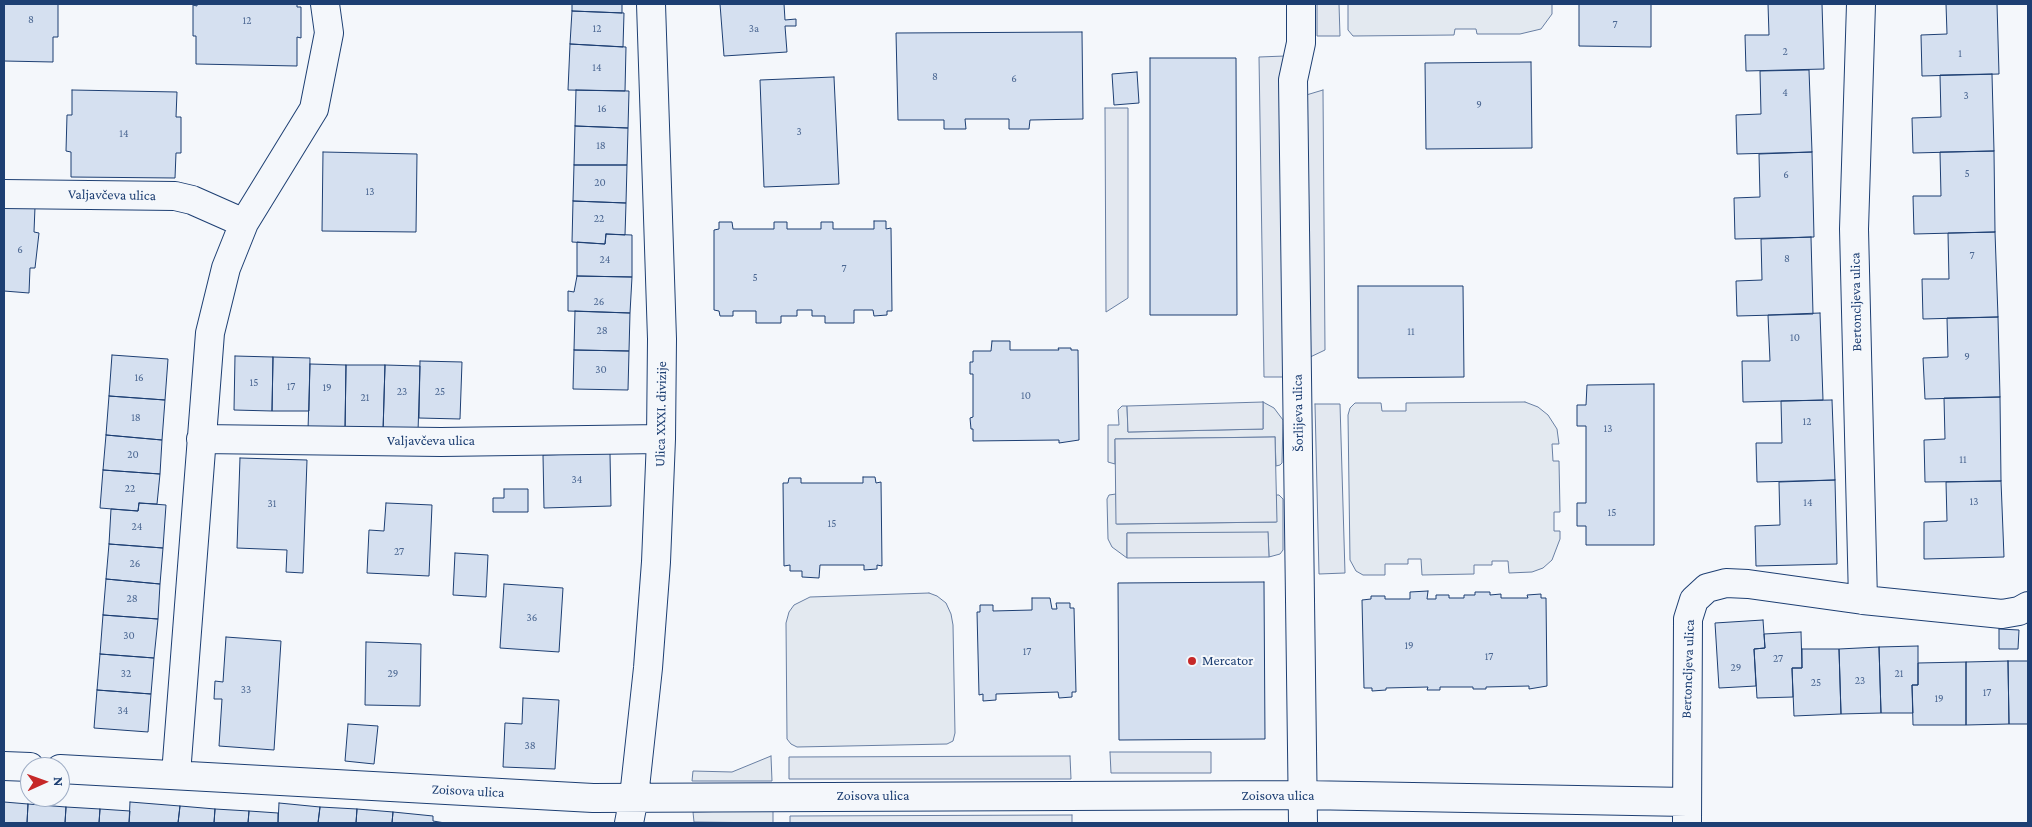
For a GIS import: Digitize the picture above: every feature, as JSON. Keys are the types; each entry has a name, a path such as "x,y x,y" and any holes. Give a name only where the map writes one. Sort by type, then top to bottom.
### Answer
{"street":[{"path":"176,774 210,333 226,268 244,223 314,109 329,33 325,4"},
{"name":"Ulica XXXI. divizije","path":"632,810 656,562 661,439 662,339 651,4"},
{"name":"Šorlijeva ulica","path":"1302,4 1301,44 1293,80 1303,823"},
{"name":"Bertoncljeva ulica","path":"1861,4 1854,229 1863,600"},
{"name":"Valjavčeva ulica","path":"4,194 175,196 192,200 244,223"},
{"name":"Valjavčeva ulica","path":"201,439 441,442 661,439"},
{"name":"Bertoncljeva ulica","path":"1687,813 1688,619 1694,600 1707,588 1726,583 1748,584 1863,600 2002,614 2019,611 2028,606"},
{"path":"4,766 20,767"},
{"name":"Zoisova ulica","path":"70,769 594,798 632,810 1303,795 1687,813"}],"shaded area":[{"path":"1317,4 1339,4 1340,36 1317,36"},
{"path":"1348,4 1552,4 1552,14 1541,29 1520,34 1477,34 1476,29 1455,29 1454,35 1353,36 1348,30"},
{"path":"1285,56 1289,377 1264,377 1259,57"},
{"path":"1323,90 1325,350 1306,359 1303,96"},
{"path":"1105,108 1128,108 1128,298 1106,312"},
{"path":"1263,402 1274,408 1283,420 1282,463 1280,465 1276,466 1275,437 1115,439 1115,464 1108,462 1108,425 1119,425 1118,410 1122,406 1127,406 1128,432 1263,429"},
{"path":"1263,402 1263,429 1128,432 1127,406"},
{"path":"1525,402 1538,407 1548,415 1557,429 1559,444 1552,444 1553,461 1559,461 1560,512 1554,512 1554,531 1560,531 1560,539 1552,560 1543,568 1532,572 1509,573 1508,561 1492,561 1492,565 1474,565 1474,574 1422,575 1421,559 1408,559 1408,564 1385,564 1385,575 1363,575 1356,571 1350,560 1348,415 1350,408 1355,403 1381,403 1382,411 1406,411 1406,403"},
{"path":"1315,404 1340,404 1345,573 1319,574"},
{"path":"1275,437 1277,522 1116,524 1115,439"},
{"path":"1116,494 1117,524 1276,522 1276,495 1279,495 1283,499 1283,550 1280,554 1269,557 1268,533 1127,533 1127,558 1112,547 1108,539 1107,499 1109,495"},
{"path":"1268,532 1269,557 1127,558 1127,533"},
{"path":"929,593 946,603 953,625 955,733 953,741 947,744 797,747 791,744 787,739 786,623 789,612 794,605 810,597"},
{"path":"1110,752 1211,752 1211,773 1111,773"},
{"path":"771,756 772,781 692,781 693,771 732,772"},
{"path":"1070,756 1071,779 789,779 789,757"},
{"path":"773,810 773,823 694,822 693,812"},
{"path":"1072,815 1072,823 790,823 790,816"}],"building":[{"path":"4,4 58,4 58,37 53,37 53,62 4,61"},
{"path":"197,4 297,4 297,7 301,7 301,38 297,37 297,66 196,64 196,36 193,36 193,5 197,6"},
{"path":"572,4 622,4 622,13 572,11"},
{"path":"720,4 784,4 785,20 796,19 796,26 785,26 787,52 724,56"},
{"path":"1579,4 1651,4 1651,47 1579,46"},
{"path":"1768,4 1822,4 1824,69 1746,71 1745,35 1769,35"},
{"path":"1946,4 1997,4 1999,74 1922,76 1921,35 1947,34"},
{"path":"572,11 624,13 623,47 570,44"},
{"path":"1082,32 1083,119 1030,120 1029,129 1009,129 1009,119 965,119 966,129 944,129 944,120 898,120 896,33"},
{"path":"570,44 626,47 625,91 568,90"},
{"path":"1150,58 1236,58 1237,315 1150,315"},
{"path":"1531,62 1532,148 1426,149 1425,63"},
{"path":"1809,70 1812,152 1737,154 1736,115 1761,114 1760,71"},
{"path":"1137,72 1139,103 1114,105 1112,74"},
{"path":"1992,74 1994,151 1913,153 1912,118 1941,117 1940,75"},
{"path":"834,77 839,184 764,187 760,80"},
{"path":"72,90 177,92 176,117 181,117 181,153 176,153 175,178 71,177 71,152 66,151 67,115 72,115"},
{"path":"576,90 629,91 628,128 575,126"},
{"path":"575,126 628,128 627,165 574,165"},
{"path":"1994,151 1995,232 1914,234 1913,196 1941,196 1940,152"},
{"path":"323,152 417,154 416,232 322,231"},
{"path":"1812,152 1814,237 1735,239 1734,198 1760,197 1759,154"},
{"path":"574,165 627,165 626,203 573,201"},
{"path":"573,201 626,203 625,235 606,234 605,244 572,242"},
{"path":"4,204 35,207 34,232 39,233 35,268 30,268 29,293 4,291"},
{"path":"874,221 886,221 886,229 891,228 892,311 887,311 887,315 874,316 873,310 854,310 854,323 825,323 825,316 812,316 812,310 797,310 797,316 781,316 781,323 756,323 756,311 733,311 733,316 720,316 719,311 714,310 714,230 719,229 719,222 732,222 733,229 774,229 774,222 787,222 787,229 821,229 821,222 833,222 833,229 874,229"},
{"path":"1995,232 1998,317 1923,319 1922,279 1949,279 1948,233"},
{"path":"606,234 632,235 632,277 577,276 577,242 605,244"},
{"path":"1811,237 1813,314 1737,316 1736,281 1762,280 1761,239"},
{"path":"577,276 632,277 630,313 568,311 568,291 574,292"},
{"path":"1358,286 1463,286 1464,377 1358,378"},
{"path":"575,311 630,313 629,351 574,350"},
{"path":"1820,313 1823,400 1743,402 1742,361 1770,361 1768,315"},
{"path":"1998,317 2000,397 1925,399 1923,358 1948,357 1947,318"},
{"path":"992,341 1010,341 1010,350 1059,350 1058,348 1071,348 1071,350 1078,350 1079,440 1059,443 1059,440 973,441 973,429 971,429 970,418 973,417 973,374 970,374 970,362 973,362 973,351 991,351"},
{"path":"574,350 629,351 628,390 573,389"},
{"path":"112,355 168,359 165,400 109,396"},
{"path":"235,356 273,357 272,411 234,410"},
{"path":"273,357 310,358 309,411 272,411"},
{"path":"420,361 462,362 460,419 419,418"},
{"path":"310,364 346,365 345,431 308,430"},
{"path":"346,365 385,365 383,432 345,431"},
{"path":"385,365 420,366 418,432 383,432"},
{"path":"1654,384 1654,545 1586,545 1586,526 1577,526 1577,503 1586,503 1586,426 1577,426 1577,405 1586,405 1587,385"},
{"path":"109,396 165,400 162,440 106,435"},
{"path":"2000,397 2001,481 1925,482 1924,440 1945,439 1944,398"},
{"path":"1832,400 1835,480 1757,482 1756,443 1782,443 1781,401"},
{"path":"106,435 162,440 160,474 103,470"},
{"path":"610,453 611,506 544,508 543,455"},
{"path":"240,458 307,460 303,573 286,572 287,550 237,548"},
{"path":"103,470 160,474 157,504 139,503 138,511 100,508"},
{"path":"863,477 875,477 876,483 881,482 882,566 877,565 877,569 864,570 864,565 820,565 819,578 802,577 802,571 790,571 790,565 784,566 783,483 788,483 789,478 801,478 801,483 863,483"},
{"path":"1835,480 1837,564 1756,566 1755,526 1780,525 1779,482"},
{"path":"2001,481 2004,557 1924,559 1924,522 1947,521 1946,482"},
{"path":"504,489 528,489 528,512 493,512 493,498 504,498"},
{"path":"139,503 166,505 163,548 109,544 111,509 138,511"},
{"path":"386,503 432,505 429,576 367,573 369,530 384,531"},
{"path":"109,544 163,548 160,584 106,579"},
{"path":"455,553 488,555 486,597 453,595"},
{"path":"106,579 160,584 158,619 103,615"},
{"name":"Mercator","path":"1264,582 1265,739 1119,740 1118,583"},
{"path":"504,584 563,588 559,652 500,648"},
{"path":"1428,591 1427,599 1436,599 1436,595 1449,595 1449,598 1464,598 1464,595 1475,595 1475,592 1490,592 1490,595 1501,594 1501,598 1528,598 1527,595 1541,594 1541,598 1546,598 1547,686 1529,689 1529,686 1486,687 1486,689 1440,687 1440,690 1427,690 1428,687 1386,688 1386,690 1372,691 1372,688 1364,688 1362,600 1371,599 1371,596 1385,596 1385,599 1410,599 1410,592"},
{"path":"1032,598 1050,598 1052,609 1057,609 1056,603 1070,603 1070,608 1074,608 1076,692 1072,692 1072,697 1059,698 1058,692 996,694 996,700 983,701 983,694 979,695 977,612 980,612 980,605 993,605 993,611 1032,610"},
{"path":"103,615 158,619 154,658 100,654"},
{"path":"1763,620 1765,648 1754,649 1756,686 1719,688 1715,623"},
{"path":"1999,629 2019,630 2018,649 1999,649"},
{"path":"1801,632 1802,668 1792,668 1793,697 1757,698 1754,649 1765,648 1764,634"},
{"path":"226,637 281,641 274,750 219,746 222,699 214,699 215,681 223,682"},
{"path":"366,642 421,644 420,706 365,705"},
{"path":"1918,646 1918,685 1912,685 1913,713 1881,713 1879,647"},
{"path":"1879,647 1881,713 1841,714 1839,649"},
{"path":"1802,649 1839,649 1841,714 1794,716 1792,668 1802,668"},
{"path":"100,654 154,658 151,694 97,690"},
{"path":"2008,661 2028,661 2028,724 2009,724"},
{"path":"2008,661 2009,724 1966,725 1966,662"},
{"path":"1966,662 1966,725 1913,725 1912,685 1918,685 1918,663"},
{"path":"97,690 151,694 148,732 94,728"},
{"path":"523,698 559,700 555,769 503,767 505,723 522,724"},
{"path":"348,724 378,726 374,764 345,761"},
{"path":"4,802 20,803 20,807 28,807 27,823 4,823"},
{"path":"130,802 180,806 178,823 129,823"},
{"path":"279,803 320,807 318,823 278,823"},
{"path":"180,806 215,809 214,823 178,823"},
{"path":"28,807 66,807 65,823 27,823"},
{"path":"66,807 100,809 99,823 65,823"},
{"path":"320,807 357,809 356,823 318,823"},
{"path":"100,809 130,811 129,823 99,823"},
{"path":"215,809 249,811 248,823 214,823"},
{"path":"357,809 393,812 392,823 356,823"},
{"path":"249,811 278,813 278,823 248,823"},
{"path":"393,812 433,816 433,821 445,823 392,823"}],"place":[{"name":"Mercator","path":"1192,661"}]}
